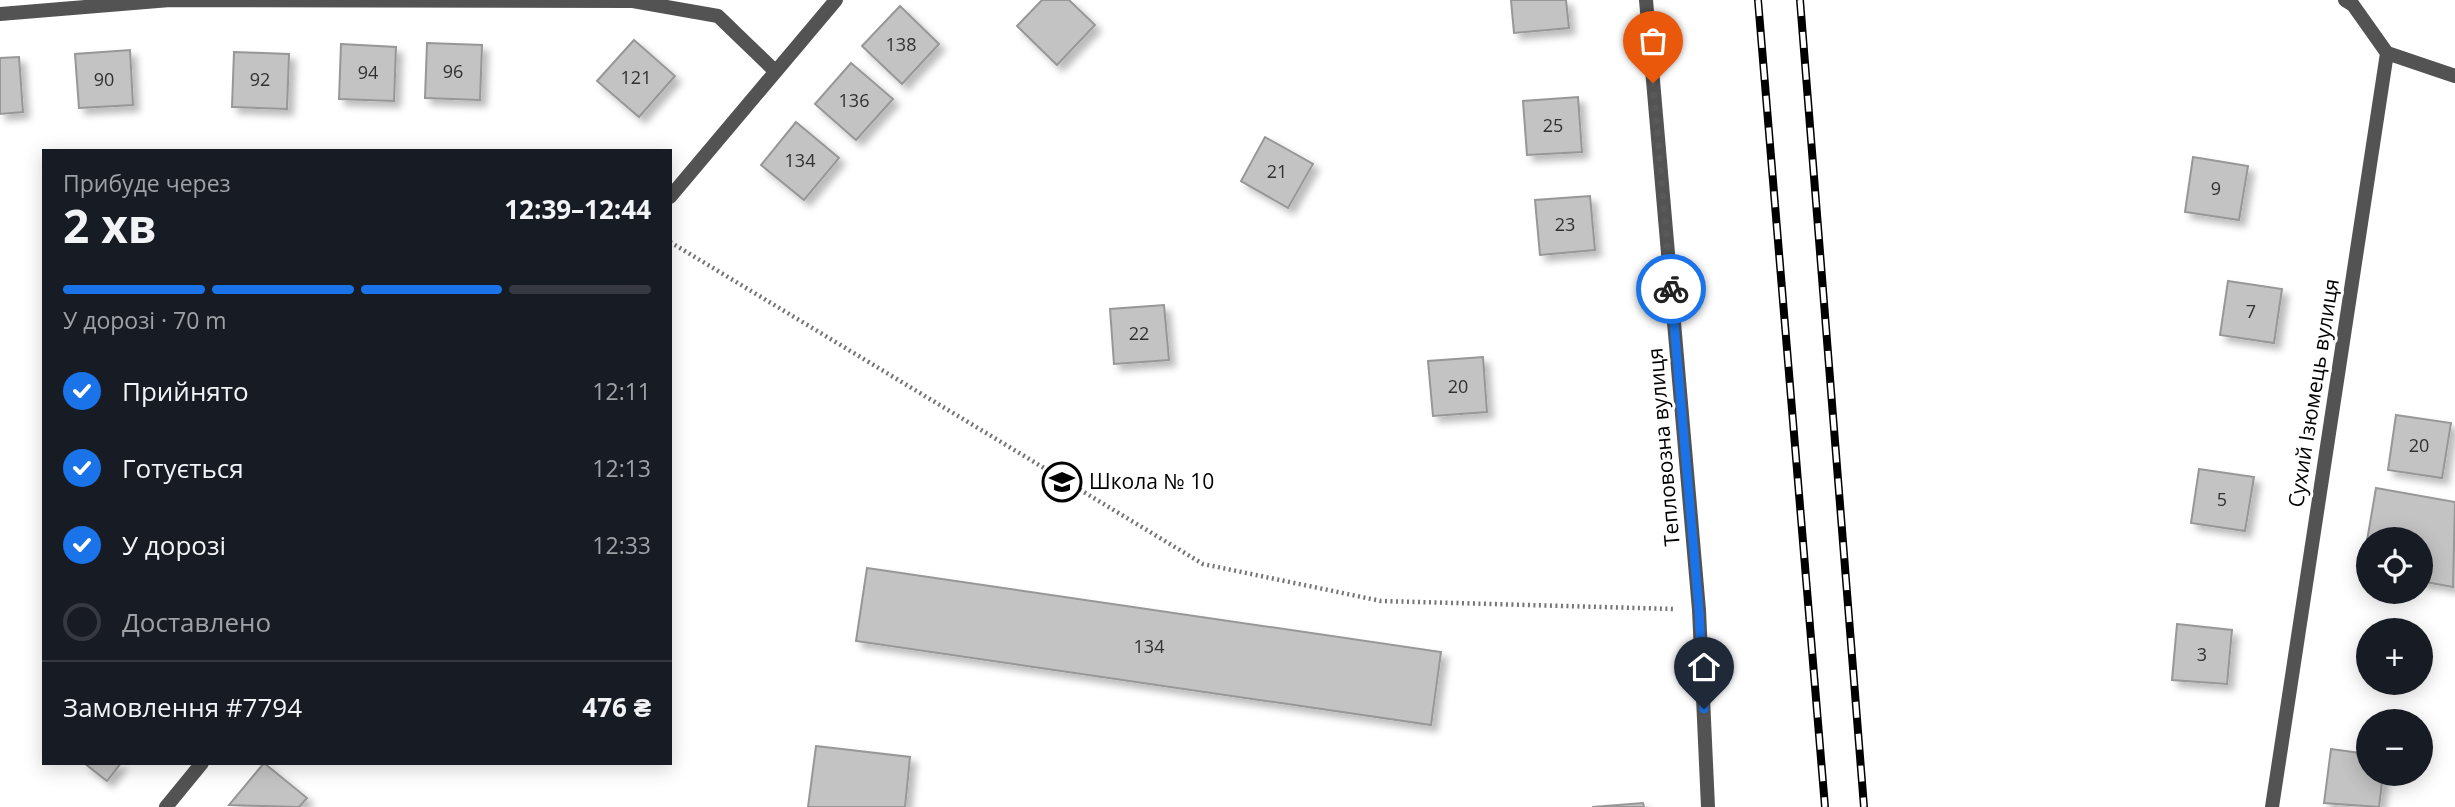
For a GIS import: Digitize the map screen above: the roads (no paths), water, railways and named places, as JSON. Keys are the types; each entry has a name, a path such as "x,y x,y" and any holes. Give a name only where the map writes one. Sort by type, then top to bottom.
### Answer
{"street":[{"path":"0,14 170,0 633,1 718,16 775,71"},
{"path":"672,195 836,0"},
{"name":"Тепловозна вулиця","path":"1646,0 1699,610 1709,807"},
{"path":"2351,2 2387,53 2455,76"},
{"name":"Сухий Ізюмець вулиця","path":"2272,807 2387,53"},
{"path":"166,807 200,765"}],"railway":[{"path":"1758,0 1825,807"},
{"path":"1800,0 1864,807"}],"place":[{"name":"Школа № 10","path":"1062,482"}]}
